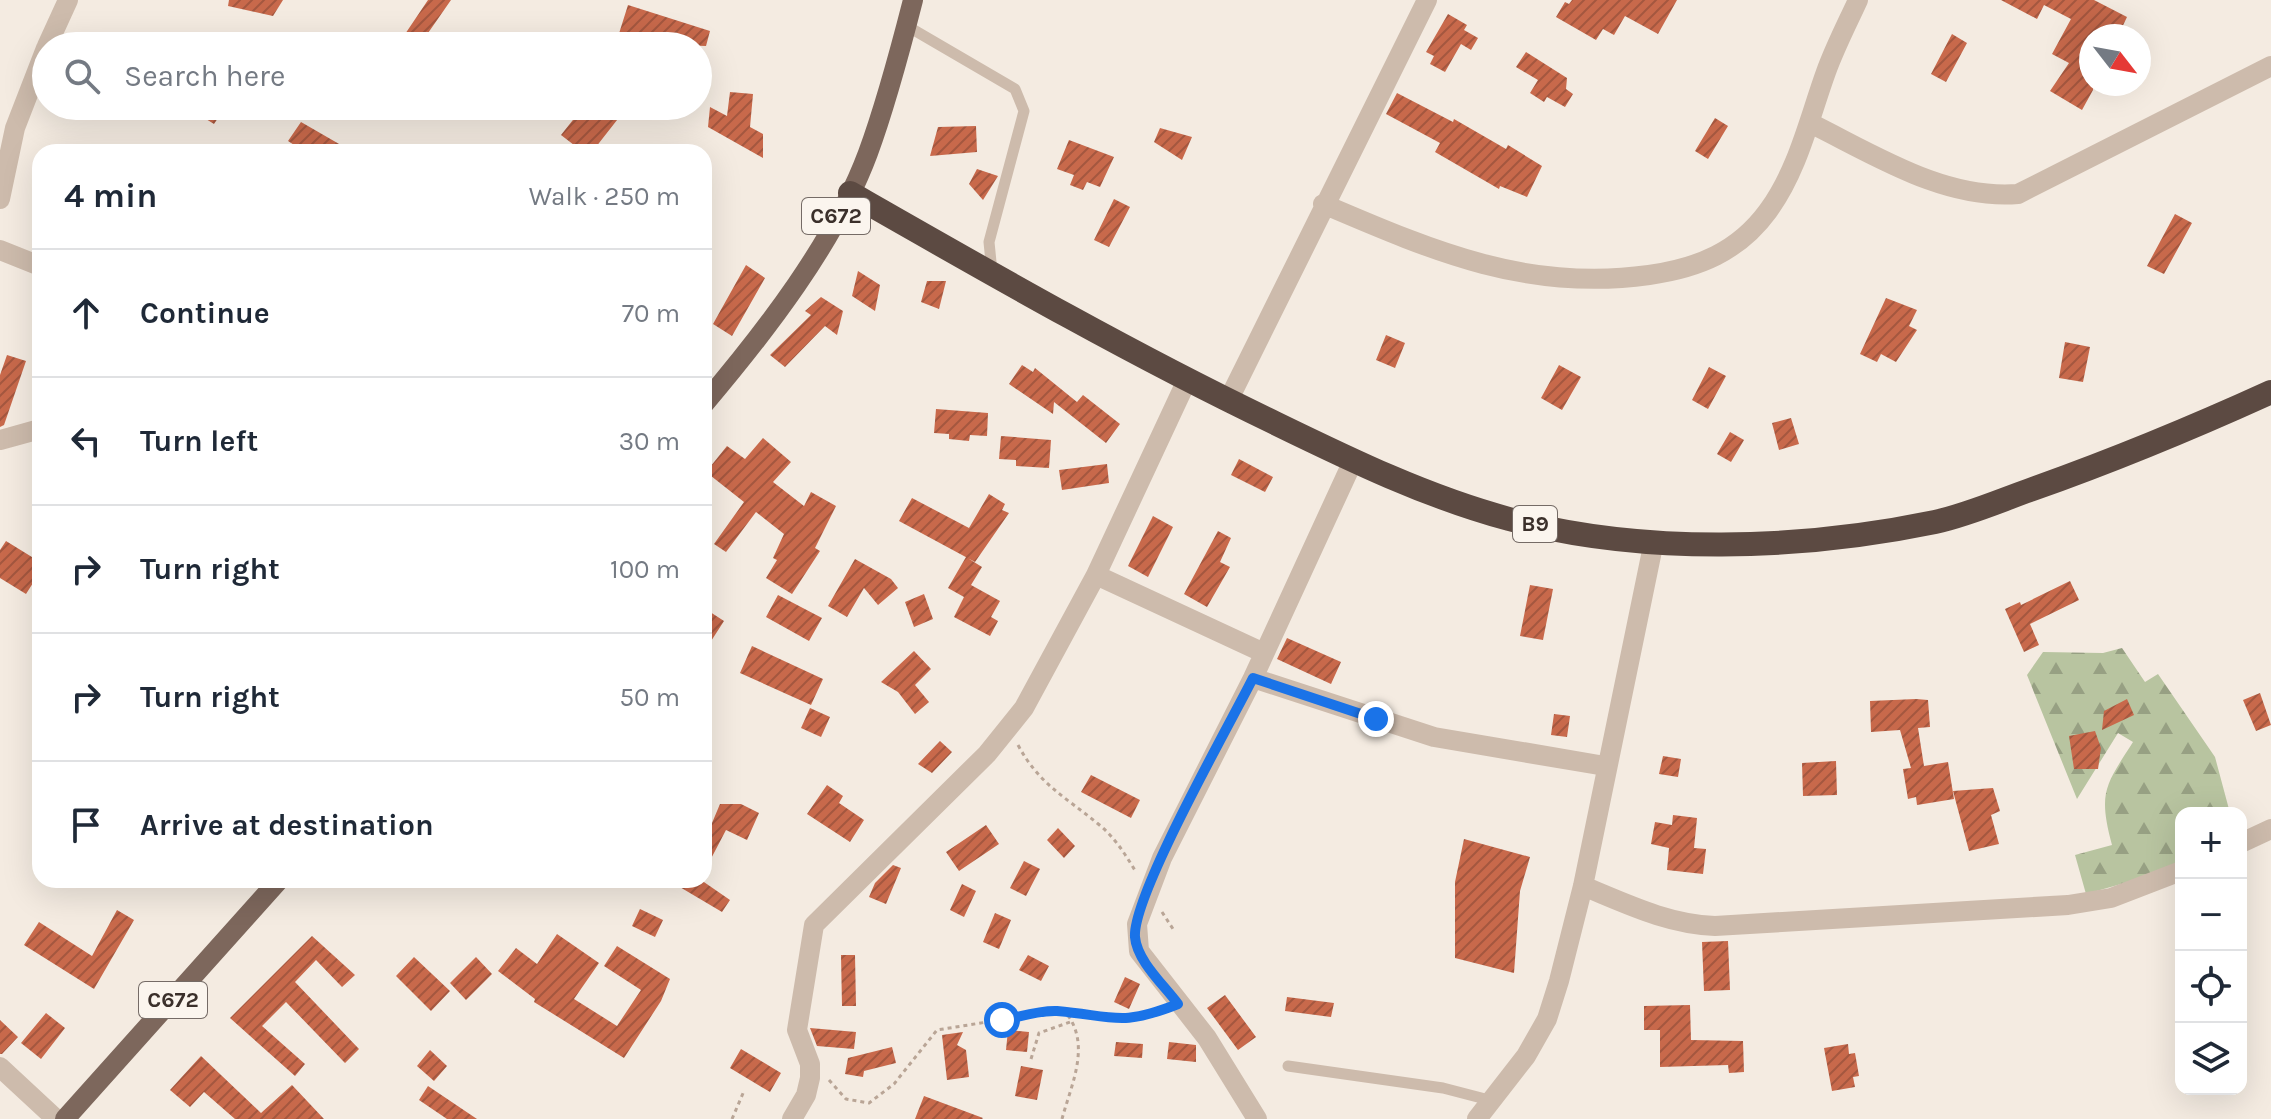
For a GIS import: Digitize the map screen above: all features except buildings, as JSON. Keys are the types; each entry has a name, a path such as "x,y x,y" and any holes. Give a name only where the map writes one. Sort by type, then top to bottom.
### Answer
{"highway":[{"name":"B9","path":"850,193 992,275 1187,380 1353,461 1467,507 1512,520 1654,541 1786,544 1940,521 2107,463 2271,392"}],"main road":[{"name":"C672","path":"712,394 800,278 850,193 868,155 913,0"},
{"name":"C672","path":"65,1119 272,888"}],"street":[{"path":"53,32 68,0"},
{"path":"1228,401 1323,204 1427,0"},
{"path":"1323,204 1446,254 1530,277 1620,279 1666,273 1724,253 1746,236 1769,210 1810,123 1826,71 1858,0"},
{"path":"1810,123 1945,186 1974,194 2018,194 2268,65"},
{"path":"0,199 15,128 32,84"},
{"path":"0,250 32,263"},
{"path":"792,1119 806,1095 810,1078 797,1030 809,945 818,918 987,754 1036,689 1096,575 1187,380"},
{"path":"0,440 32,431"},
{"path":"1257,1119 1207,1038 1139,951 1137,924 1148,891 1253,678 1353,461"},
{"path":"1477,1119 1493,1101 1547,1019 1583,886 1605,766 1654,541"},
{"path":"1096,575 1264,653"},
{"path":"1253,678 1434,737 1605,766"},
{"path":"2247,840 2271,829"},
{"path":"1583,886 1660,918 1684,925 1715,926 2068,905 2111,898 2175,873"},
{"path":"0,1067 56,1119"}],"lane":[{"path":"907,26 1015,89 1024,111 989,242 992,275"},
{"path":"1288,1066 1443,1088 1493,1101"}],"path":[{"path":"1009,727 1039,779 1116,841 1148,891"},
{"path":"804,1053 846,1099 869,1103 894,1084 937,1030 1056,1011 1120,1021 1147,1016 1178,1004"},
{"path":"1062,1119 1078,1070 1077,1026 1067,1014"},
{"path":"1031,1059 1039,1033 1073,1021"},
{"path":"732,1119 744,1091"}],"green space":[{"path":"2122,648 2145,682 2158,674 2215,757 2228,807 2175,807 2175,869 2086,894 2075,855 2112,845 2105,813 2107,790 2133,742 2118,733 2077,799 2027,675 2043,652 2103,653"}],"route":[{"path":"1002,1020 1056,1011 1120,1021 1147,1016 1178,1004 1139,951 1135,936 1137,924 1162,858 1253,678 1335,708 1376,719"}]}
